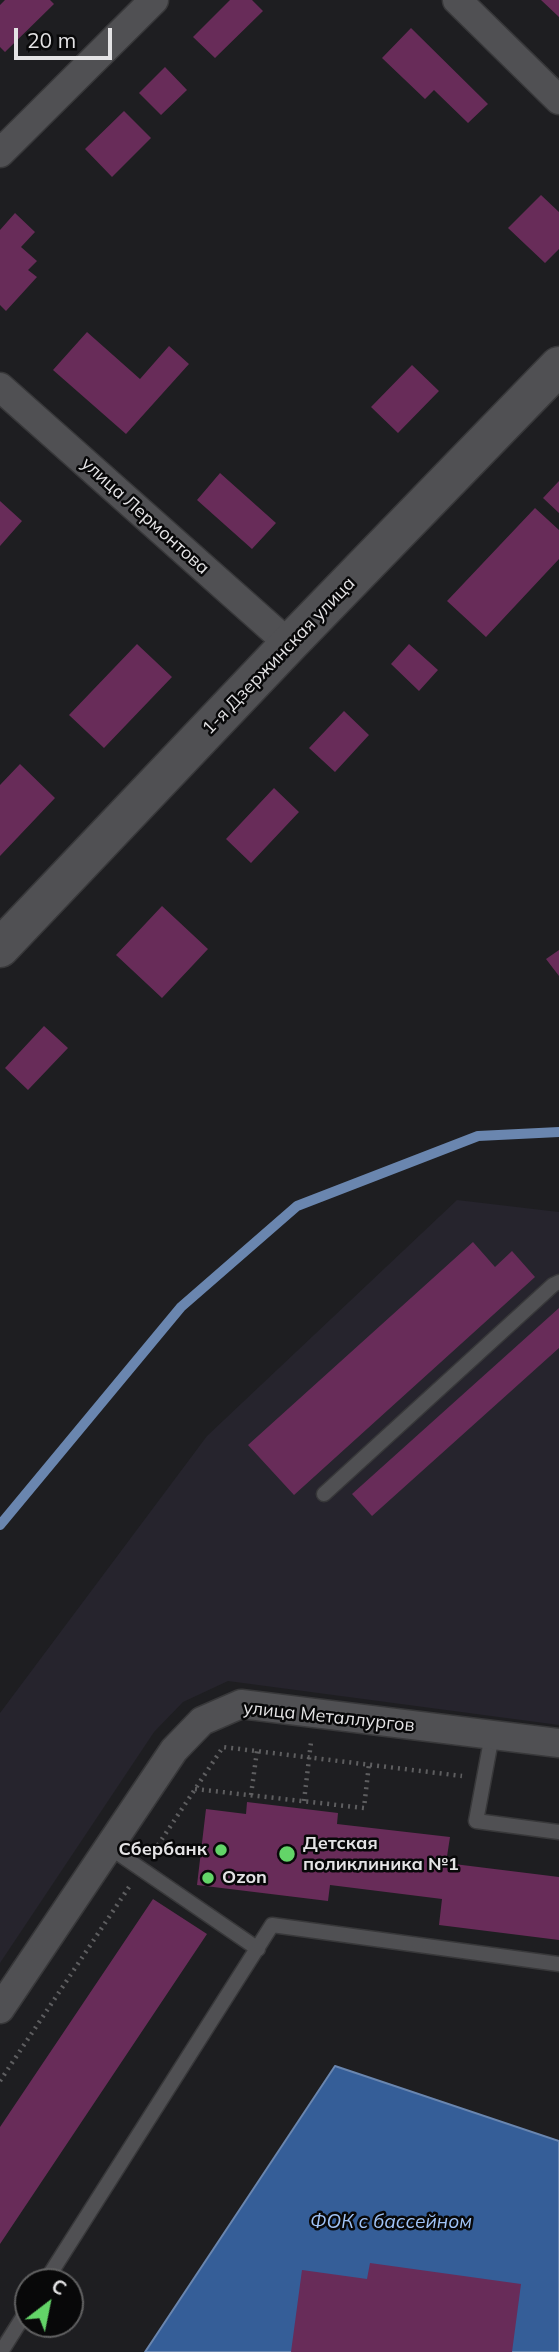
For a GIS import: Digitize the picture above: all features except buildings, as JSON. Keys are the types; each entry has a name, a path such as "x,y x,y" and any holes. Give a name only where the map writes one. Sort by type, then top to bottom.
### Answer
{"street":[{"path":"0,153 154,0"},
{"path":"457,0 559,100"},
{"name":"1-я Дзержинская улица","path":"0,948 559,366"},
{"name":"улица Лермонтова","path":"0,387 289,645"},
{"name":"улица Металлургов","path":"0,2010 174,1750 202,1721 241,1704 559,1743"}],"lane":[{"path":"324,1494 559,1282"},
{"path":"492,1735 476,1821 559,1832"},
{"path":"109,1847 258,1949"},
{"path":"54,2268 272,1926 559,1964"},
{"path":"1,2352 14,2331"}],"path":[{"path":"304,1801 314,1713"},
{"path":"0,2081 223,1747 484,1778"},
{"path":"251,1795 257,1751"},
{"path":"195,1789 364,1808 369,1764"}],"shaded area":[{"path":"457,1200 559,1212 559,1725 228,1681 183,1702 154,1732 0,1963 0,1713 207,1436"}],"water":[{"name":"ФОК с бассейном","path":"335,2066 559,2141 559,2352 145,2352"}],"waterway":[{"path":"0,1525 181,1307 297,1206 478,1136 559,1132"}],"place":[{"name":"Сбербанк","path":"221,1850"},
{"name":"Детская поликлиника №1","path":"287,1854"},
{"name":"Ozon","path":"208,1878"}]}
